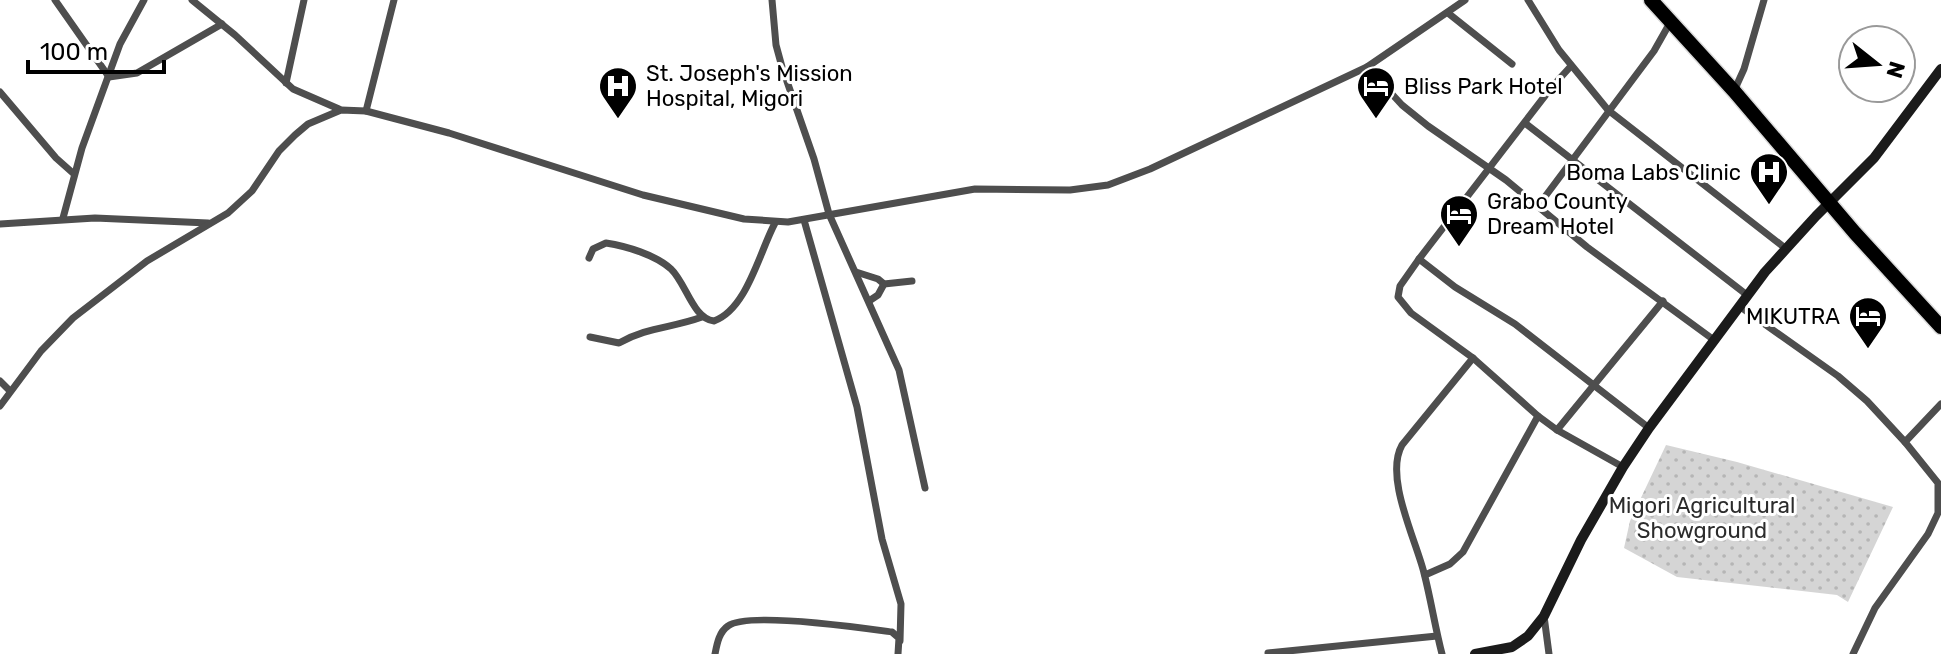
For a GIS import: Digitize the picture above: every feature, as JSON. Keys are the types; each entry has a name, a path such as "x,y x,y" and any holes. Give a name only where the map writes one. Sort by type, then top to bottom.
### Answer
{"highway":[{"path":"1651,0 1941,327"}],"street":[{"path":"55,0 109,77"},
{"path":"63,218 74,174 120,44 144,0"},
{"path":"192,0 286,83 301,94 341,110 366,111 449,133 643,195 744,219 775,223 975,189 1070,190 1108,185 1150,169 1367,67 1465,0"},
{"path":"286,83 304,0"},
{"path":"366,111 394,0"},
{"path":"772,0 776,45 782,67 814,159 829,214 899,370 925,488"},
{"path":"1528,0 1571,66 1608,110 1785,248"},
{"path":"1734,91 1744,69 1764,0"},
{"path":"1448,13 1512,64"},
{"path":"1538,206 1654,51 1671,21"},
{"path":"109,77 137,73 222,24"},
{"path":"1571,66 1419,259 1400,286 1400,301 1473,358 1538,416 1623,467"},
{"path":"1367,67 1402,105 1714,340"},
{"path":"1475,654 1512,647 1528,636 1544,616 1581,540 1649,428 1785,248 1874,158 1941,69"},
{"path":"0,92 56,158 74,174"},
{"path":"0,406 41,351 73,318 147,261 241,202 295,135 308,124 341,110"},
{"path":"1525,123 1747,295"},
{"path":"0,224 63,218 210,223"},
{"path":"804,220 857,407 882,539 901,604 898,654"},
{"path":"589,258 593,249 606,243 659,261 676,274 702,317 710,321 722,318 740,301 775,223"},
{"path":"1419,259 1455,287 1515,324 1649,428"},
{"path":"856,272 884,284 912,281"},
{"path":"869,301 878,295 884,284"},
{"path":"1557,430 1663,301"},
{"path":"1739,306 1838,376 1867,401 1938,483 1938,513 1928,534 1875,608 1853,654"},
{"path":"590,337 619,343 636,333 671,327 702,317"},
{"path":"1442,654 1425,575 1397,478 1398,452 1473,358"},
{"path":"0,381 10,391"},
{"path":"1905,442 1941,404"},
{"path":"1425,575 1450,564 1463,552 1538,416"},
{"path":"1544,616 1549,654"},
{"path":"715,654 724,630 742,620 800,620 892,632 900,641"},
{"path":"1268,653 1437,636"}],"green space":[{"name":"Migori Agricultural Showground","path":"1666,445 1893,507 1848,602 1837,595 1677,577 1624,548 1630,521"}],"place":[{"name":"St. Joseph's Mission Hospital, Migori","path":"618,120"},
{"name":"Bliss Park Hotel","path":"1376,120"},
{"name":"Boma Labs Clinic","path":"1769,206"},
{"name":"Grabo County Dream Hotel","path":"1459,248"},
{"name":"MIKUTRA","path":"1868,350"}]}
